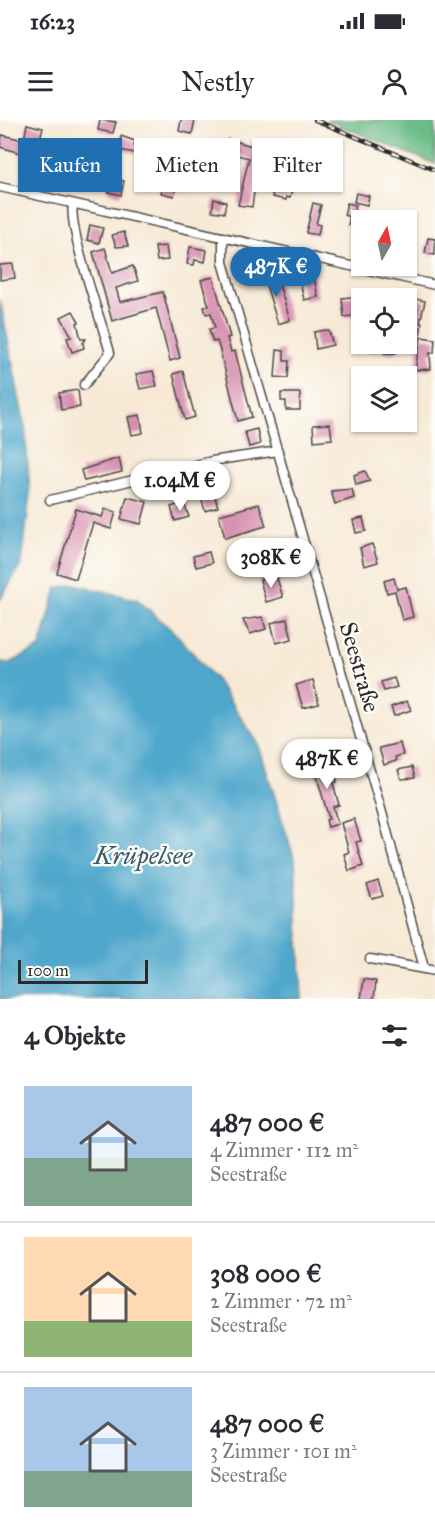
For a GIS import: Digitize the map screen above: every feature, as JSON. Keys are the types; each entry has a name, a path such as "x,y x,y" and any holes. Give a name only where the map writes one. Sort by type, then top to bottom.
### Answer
{"street":[{"path":"0,188 435,285"},
{"path":"73,204 72,212 81,251 110,353 84,385"},
{"name":"Seestraße","path":"223,237 223,262 381,809 424,968"},
{"path":"50,500 212,460 278,451"},
{"path":"370,959 435,971"}],"green space":[{"path":"326,120 435,120 435,164"}],"water":[{"path":"0,300 25,427 30,493 22,563 0,600"},
{"name":"Krüpelsee","path":"75,584 138,600 178,636 216,680 258,743 295,861 302,999 0,999 0,662 10,663 40,648 57,588"}],"building":[{"path":"100,120 116,122 113,133 98,130"},
{"path":"181,120 195,120 192,134 179,131"},
{"path":"27,124 43,128 40,138 24,138"},
{"path":"2,135 18,139 18,152 0,147"},
{"path":"121,136 134,141 134,153 122,151"},
{"path":"240,143 252,146 252,192 254,192 252,207 238,205 249,158 240,156"},
{"path":"161,192 175,192 174,196"},
{"path":"273,192 292,192 290,198 286,197 286,200 272,197"},
{"path":"356,193 369,196 367,205 354,202"},
{"path":"214,199 226,202 224,213 212,211"},
{"path":"313,203 321,205 316,224 320,225 318,235 306,233"},
{"path":"347,203 356,205 354,210 351,210 351,226 348,225 350,217 344,215"},
{"path":"90,225 103,228 99,243 87,240"},
{"path":"124,232 128,246 116,247 112,235"},
{"path":"428,238 435,239 435,255 425,253"},
{"path":"166,246 168,260 157,261 155,247"},
{"path":"190,247 207,250 205,262 195,260 194,265 187,264"},
{"path":"105,248 112,273 133,266 138,281 116,288 120,302 163,292 180,358 170,361 156,308 112,321 93,252"},
{"path":"13,264 15,278 0,280 0,265"},
{"path":"275,271 290,320 278,324 263,275"},
{"path":"313,272 318,297 304,300 299,275"},
{"path":"213,277 230,337 227,338 231,352 235,351 252,417 238,421 219,347 217,341 213,342 209,329 215,328 211,313 206,314 204,307 209,306 201,280"},
{"path":"351,297 351,316 344,317 342,298"},
{"path":"417,299 425,301 420,334 417,333"},
{"path":"73,311 79,322 77,323 81,339 86,339 83,343 84,348 72,352 67,338 72,337 61,317"},
{"path":"329,331 333,345 316,349 314,332"},
{"path":"421,337 435,339 434,353 430,353 431,369 417,370"},
{"path":"277,350 284,351 284,361 289,361 288,378 275,377"},
{"path":"153,371 157,386 140,389 136,374"},
{"path":"183,371 195,417 185,420 173,374"},
{"path":"78,390 80,407 61,410 59,393"},
{"path":"281,393 300,393 300,410 286,410 286,401 281,401"},
{"path":"140,415 143,433 132,435 128,417"},
{"path":"330,424 332,439 314,441 313,425"},
{"path":"257,429 260,444 249,447 245,432"},
{"path":"119,458 122,472 84,481 81,470"},
{"path":"365,471 370,481 356,485 354,475"},
{"path":"210,480 218,507 205,511 197,484"},
{"path":"352,489 354,498 335,504 331,491"},
{"path":"127,497 147,502 141,524 121,519"},
{"path":"184,503 189,517 175,521 171,507"},
{"path":"259,504 266,526 225,538 219,515"},
{"path":"76,509 102,517 105,509 116,512 111,529 93,523 76,579 57,573"},
{"path":"363,518 366,531 356,533 353,520"},
{"path":"289,543 294,560 270,567 265,549"},
{"path":"372,544 378,562 364,566 360,548"},
{"path":"209,552 212,563 196,567 193,556"},
{"path":"276,575 283,597 266,602 260,580"},
{"path":"394,578 397,589 406,587 413,617 402,620 395,591 387,593 384,581"},
{"path":"262,617 266,629 250,634 243,620"},
{"path":"287,619 292,639 276,643 271,623"},
{"path":"394,678 397,687 384,691 381,682"},
{"path":"313,680 319,704 303,708 296,685"},
{"path":"407,701 411,710 394,716 391,707"},
{"path":"400,743 403,755 395,757 396,761 384,765 379,748"},
{"path":"326,759 331,776 336,775 337,782 333,783 339,805 333,807 338,824 328,827 326,820 329,819 313,763"},
{"path":"412,767 415,778 401,779 398,770"},
{"path":"354,819 361,841 356,842 363,866 349,871 344,854 349,852 341,823"},
{"path":"378,881 383,896 372,899 367,885"},
{"path":"364,979 376,981 374,999 361,999"}],"railway":[{"path":"315,120 435,170"}]}
